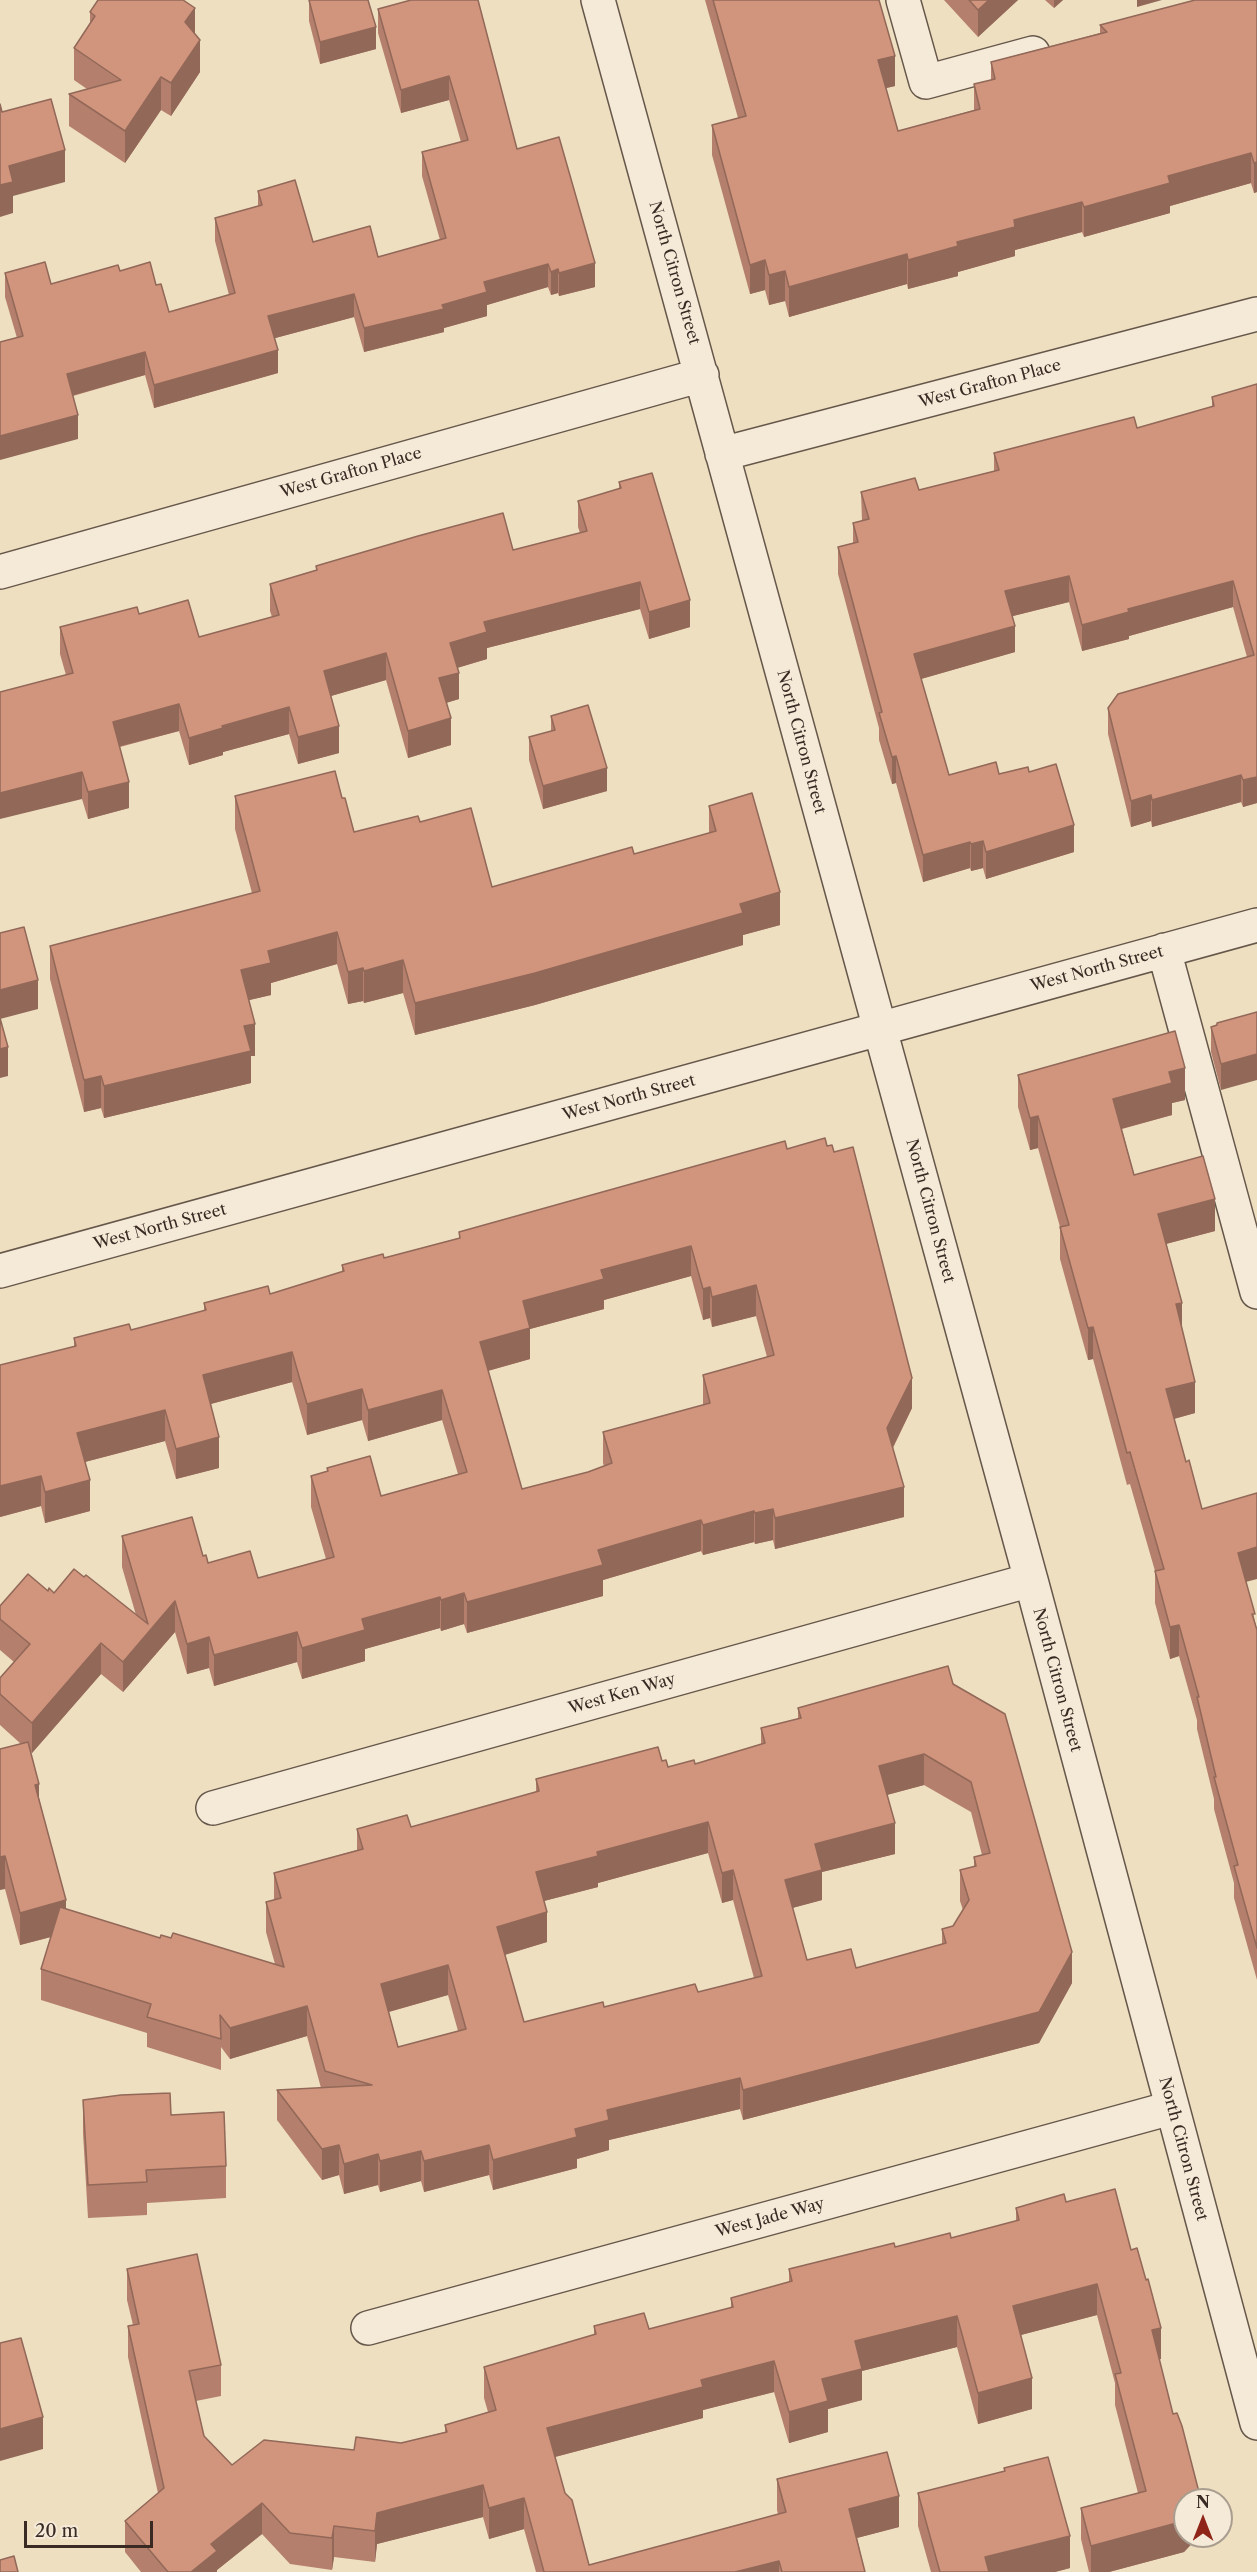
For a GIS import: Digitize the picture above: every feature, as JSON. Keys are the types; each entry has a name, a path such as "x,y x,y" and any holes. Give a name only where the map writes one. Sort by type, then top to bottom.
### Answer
{"street":[{"name":"North Citron Street","path":"598,0 1031,1580 1257,2423"},
{"path":"903,0 926,82 1063,45"},
{"name":"West Grafton Place","path":"722,454 1257,314"},
{"name":"West Grafton Place","path":"0,572 702,375"},
{"name":"West North Street","path":"0,1271 1257,924"},
{"path":"1164,950 1257,1293"},
{"name":"West Ken Way","path":"213,1808 1031,1580"},
{"name":"West Jade Way","path":"368,2328 1172,2108"}],"building":[{"path":"98,0 183,0 195,8 185,22 200,40 171,83 161,77 125,131 69,94 121,80 74,48 95,16 90,12"},
{"path":"309,0 368,0 376,27 320,42"},
{"path":"411,0 478,0 517,149 559,137 595,263 559,273 558,269 551,272 548,264 484,282 487,292 442,305 444,309 364,328 354,294 268,316 278,350 154,385 145,352 67,374 78,415 0,436 0,342 23,336 5,273 45,262 51,284 118,265 120,271 150,262 156,285 161,284 169,312 235,293 215,218 262,205 258,191 295,180 313,242 370,226 378,257 446,238 422,152 468,140 449,76 401,90 378,9"},
{"path":"713,0 879,0 895,56 878,60 898,131 980,109 974,84 995,79 991,62 1107,32 1100,25 1195,0 1257,0 1257,162 1254,163 1251,153 1168,176 1170,183 1084,207 1082,202 1014,220 1015,227 957,242 958,246 908,260 907,254 789,287 785,271 769,275 765,260 750,265 712,125 746,116"},
{"path":"969,0 989,0 978,10"},
{"path":"51,99 65,150 9,166 13,182 0,185 0,104 2,112"},
{"path":"1257,384 1257,777 1243,780 1241,775 1152,800 1151,795 1131,801 1108,708 1118,694 1254,655 1233,581 1128,609 1129,612 1082,625 1069,576 1005,591 1015,626 914,654 949,775 996,762 999,774 1028,767 1029,772 1056,764 1074,825 986,852 983,841 971,844 970,842 923,855 896,756 892,757 879,713 882,712 838,547 858,542 853,523 869,519 861,492 915,478 919,490 999,470 994,453 1134,417 1137,428 1214,406 1212,397"},
{"path":"652,473 690,600 649,612 640,582 484,622 487,632 450,643 459,673 439,678 451,718 408,731 386,653 324,671 339,726 298,737 289,707 189,738 179,704 113,722 129,782 88,792 82,772 0,793 0,692 73,673 60,627 137,607 139,614 188,600 199,637 279,615 270,584 317,570 316,566 418,536 503,513 513,550 587,531 578,501 621,488 619,482"},
{"path":"588,705 607,768 543,786 529,737 555,730 551,716"},
{"path":"335,771 354,832 418,816 420,822 471,808 492,887 632,847 634,854 716,831 709,806 752,793 780,892 740,904 743,913 535,973 415,1003 403,960 364,971 363,968 348,972 337,932 268,951 271,963 241,970 255,1024 244,1026 251,1051 104,1086 101,1076 84,1080 50,946 260,891 235,796"},
{"path":"24,927 38,980 0,990 0,933"},
{"path":"1257,1012 1257,1054 1221,1064 1211,1027 1217,1023"},
{"path":"0,1018 8,1047 0,1049"},
{"path":"1175,1031 1185,1068 1169,1072 1172,1083 1113,1099 1134,1175 1203,1156 1215,1199 1158,1214 1182,1303 1176,1304 1195,1382 1166,1389 1186,1462 1189,1460 1202,1509 1257,1493 1257,1547 1238,1553 1255,1614 1252,1614 1257,1630 1257,1948 1234,1866 1238,1865 1214,1777 1216,1777 1197,1697 1199,1697 1179,1625 1170,1627 1155,1571 1164,1569 1130,1452 1127,1453 1093,1327 1088,1328 1060,1227 1069,1225 1038,1116 1030,1118 1018,1075"},
{"path":"825,1138 827,1146 832,1145 834,1152 853,1147 912,1378 887,1428 904,1487 775,1518 773,1509 755,1513 754,1511 703,1525 701,1520 598,1550 603,1565 467,1602 464,1593 441,1600 440,1597 362,1619 365,1630 302,1648 297,1632 214,1655 209,1637 187,1644 175,1601 123,1662 101,1643 32,1723 0,1694 0,1678 30,1644 0,1619 0,1606 28,1574 48,1591 49,1588 54,1593 74,1569 84,1577 86,1575 148,1624 122,1536 192,1517 203,1556 206,1555 208,1563 250,1551 258,1578 334,1557 311,1476 328,1471 327,1468 370,1456 381,1496 467,1472 442,1390 368,1410 362,1389 307,1404 292,1352 203,1375 219,1437 176,1449 165,1410 77,1433 90,1480 45,1492 41,1476 0,1486 0,1365 76,1346 74,1338 129,1324 131,1330 206,1310 204,1303 268,1286 270,1294 344,1271 342,1265 383,1254 384,1258 460,1238 459,1232 785,1141 787,1149","holes":["691,1246 703,1289 710,1287 712,1297 756,1285 774,1355 703,1375 710,1403 603,1432 612,1463 588,1472 522,1489 480,1342 530,1328 523,1301 604,1279 601,1270"]},
{"path":"948,1666 953,1684 1005,1714 1072,1952 1039,2012 743,2090 740,2078 607,2110 609,2120 575,2129 577,2137 493,2160 489,2145 424,2161 421,2151 380,2161 378,2154 344,2164 339,2145 322,2149 277,2090 372,2085 325,2071 307,2006 230,2028 220,2015 221,2039 147,2017 151,2004 41,1969 60,1907 160,1938 161,1935 171,1938 173,1933 284,1967 266,1902 281,1898 274,1873 363,1849 357,1829 407,1815 411,1827 539,1791 536,1779 658,1747 662,1761 666,1760 668,1767 694,1760 695,1764 765,1743 761,1728 801,1718 798,1708","holes":["924,1754 971,1782 990,1853 974,1857 976,1866 960,1870 969,1900 953,1926 942,1929 946,1943 856,1968 851,1949 807,1960 785,1880 822,1870 815,1844 895,1823 879,1766","708,1822 722,1873 733,1870 762,1976 698,1992 695,1984 604,2007 603,2002 524,2022 497,1927 547,1912 536,1872 598,1856 597,1852","448,1965 466,2029 398,2047 381,1984"]},
{"path":"28,1742 39,1784 35,1785 66,1900 20,1913 5,1856 0,1857 0,1749"},
{"path":"170,2093 171,2115 224,2112 226,2166 146,2170 147,2182 88,2185 83,2100 121,2095"},
{"path":"1115,2189 1131,2250 1137,2248 1146,2280 1148,2279 1161,2328 1152,2330 1173,2414 1177,2413 1182,2426 1198,2488 1173,2488 1173,2524 1091,2546 1081,2508 1146,2491 1115,2374 1121,2373 1097,2284 1013,2306 1032,2378 978,2393 957,2316 855,2341 862,2369 822,2379 828,2401 789,2412 774,2361 701,2380 703,2387 547,2428 565,2493 572,2500 589,2565 786,2512 777,2479 887,2452 899,2496 849,2509 865,2572 782,2572 779,2561 735,2572 544,2572 524,2498 489,2508 483,2485 377,2513 375,2531 334,2526 332,2538 290,2533 262,2503 211,2544 217,2551 191,2572 168,2572 125,2521 164,2488 128,2326 139,2324 127,2269 197,2254 221,2365 189,2371 204,2436 232,2465 264,2440 354,2450 356,2437 401,2443 447,2432 445,2425 496,2410 484,2367 596,2334 594,2326 644,2313 649,2329 733,2307 731,2298 792,2281 789,2269 894,2243 895,2247 950,2233 951,2238 1019,2220 1016,2208 1064,2194 1066,2202"},
{"path":"21,2338 43,2417 0,2429 0,2343"},
{"path":"1048,2457 1070,2536 985,2557 989,2572 940,2572 918,2493 1005,2471 1004,2468"},
{"path":"14,2556 18,2572 0,2572 0,2560"}]}
